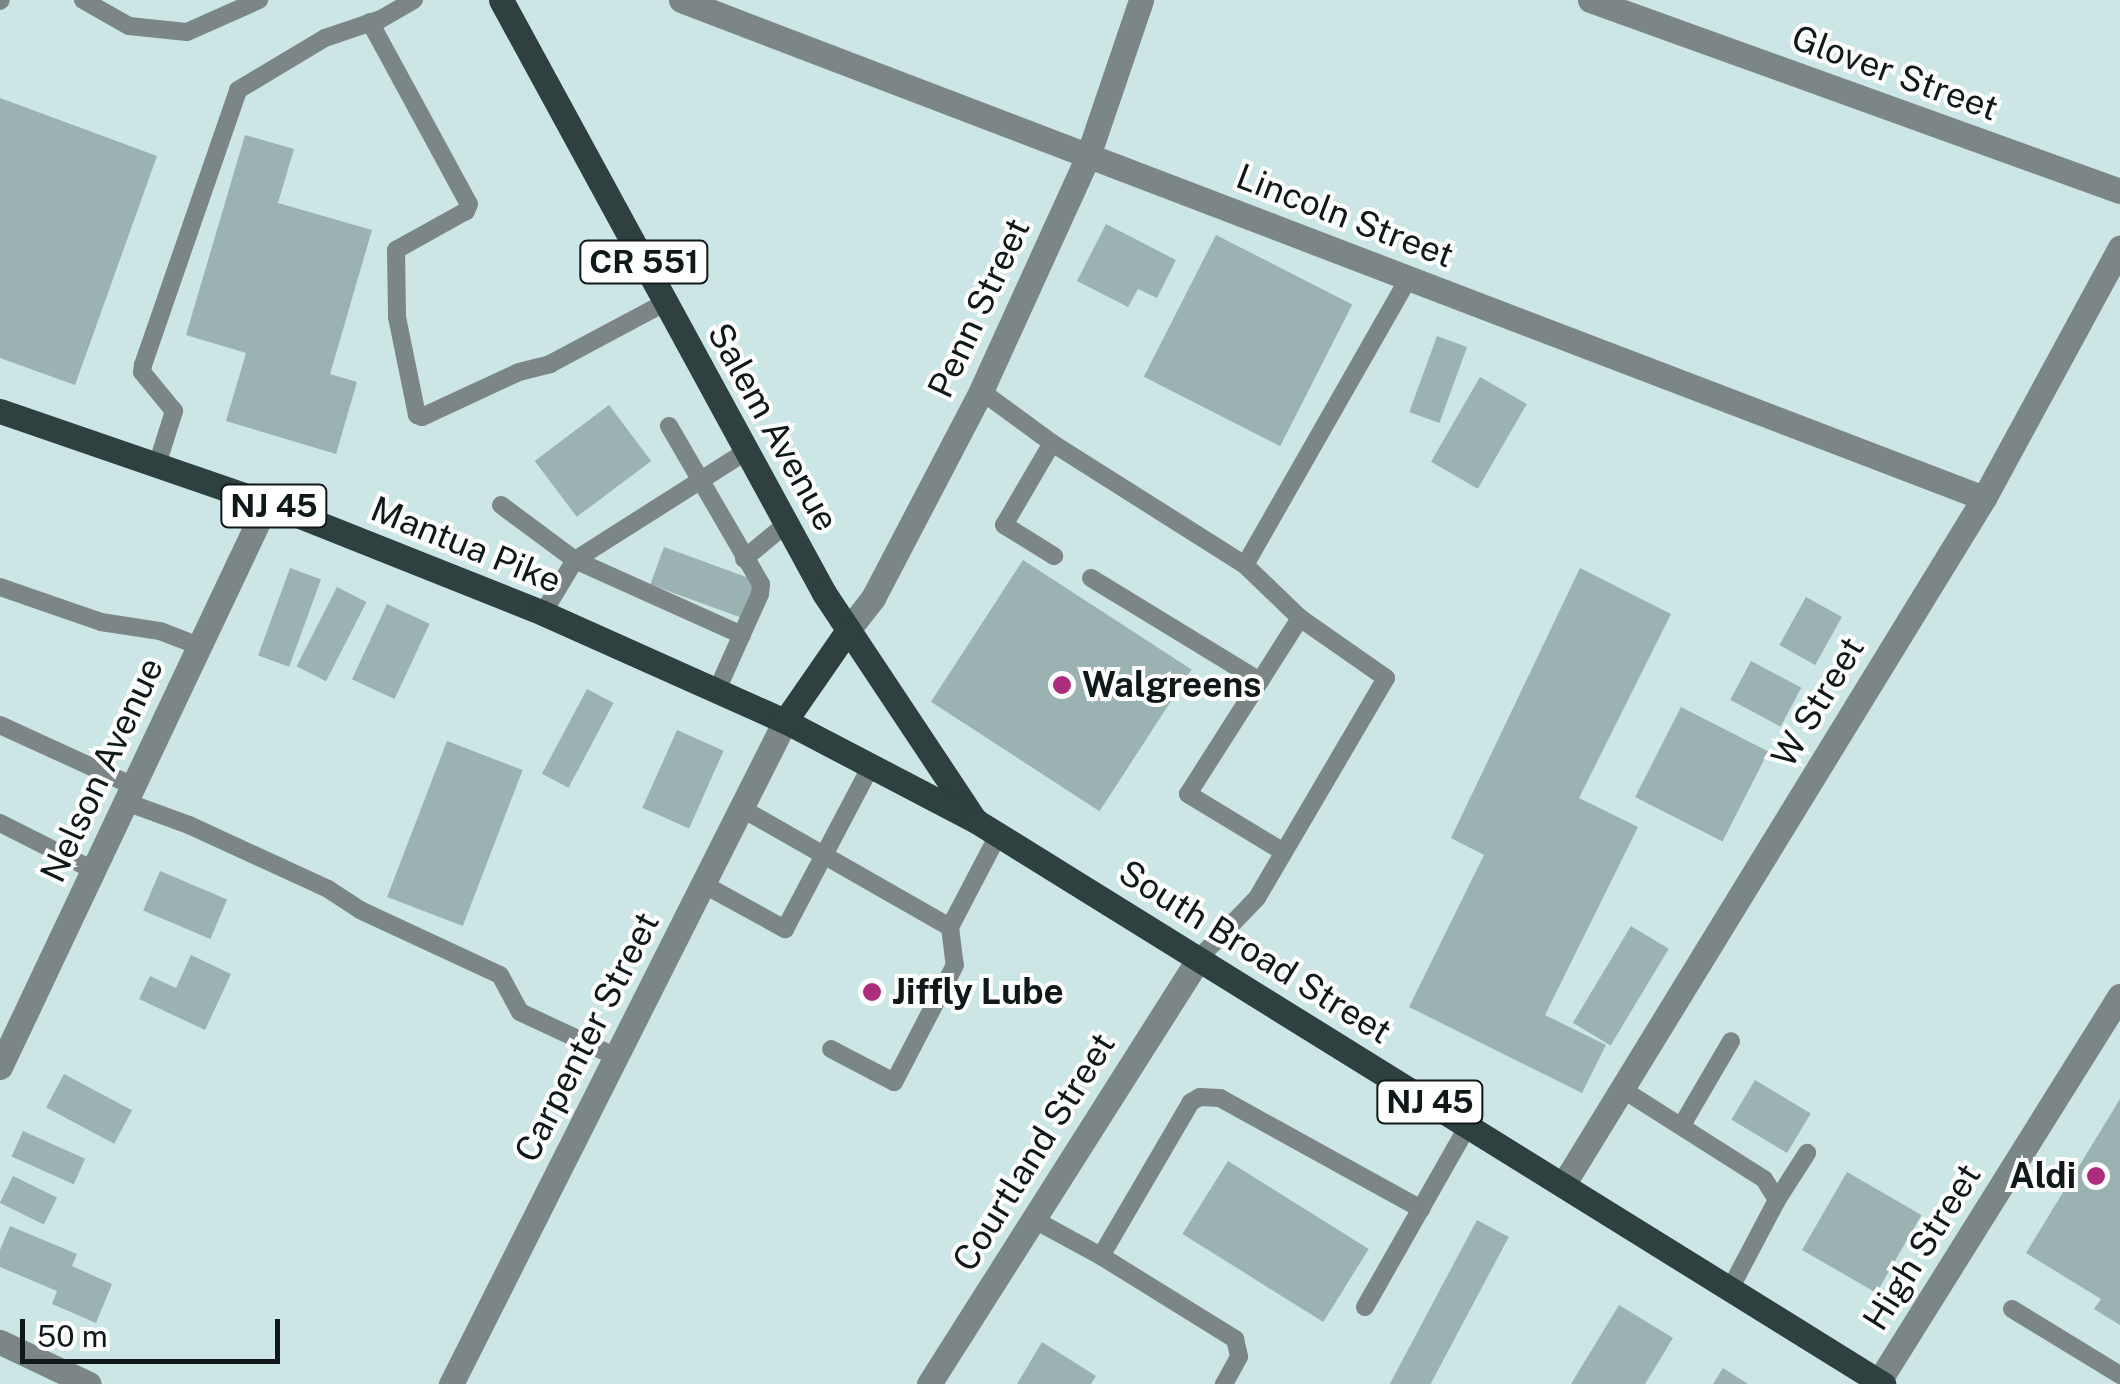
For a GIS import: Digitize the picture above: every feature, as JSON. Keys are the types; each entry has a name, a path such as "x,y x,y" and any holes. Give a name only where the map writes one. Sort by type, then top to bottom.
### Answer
{"main road":[{"name":"Salem Avenue","path":"501,0 786,524 848,630"},
{"name":"Mantua Pike","path":"0,411 267,503 544,613 785,721"},
{"path":"785,721 848,630"},
{"name":"CR 551","path":"848,630 986,828"},
{"name":"South Broad Street","path":"785,721 986,828 1881,1383"}],"street":[{"name":"Lincoln Street","path":"681,0 1984,498"},
{"name":"Penn Street","path":"848,630 873,598 981,391 1088,156 1141,0"},
{"name":"Glover Street","path":"1590,0 2120,191"},
{"name":"W Street","path":"1563,1185 1984,498 2120,247"},
{"name":"Nelson Avenue","path":"0,1067 267,503"},
{"name":"Carpenter Street","path":"451,1384 785,721"},
{"name":"Courtland Street","path":"930,1384 1199,958"},
{"name":"High Street","path":"1881,1383 2120,996"},
{"path":"0,1342 89,1384"}],"lane":[{"path":"83,0 128,26 187,32 259,0"},
{"path":"157,465 174,412 142,372 143,364 234,98 244,86 325,38 414,0"},
{"path":"370,22 469,204 466,211 396,250 397,318 417,414 422,417 519,372 550,364 666,302"},
{"path":"1244,565 1409,278"},
{"path":"981,391 1052,443 1244,565 1300,618 1386,678 1256,898 1199,958"},
{"path":"669,426 761,584 716,690"},
{"path":"1052,443 1004,525 1054,556"},
{"path":"544,613 575,560 747,452"},
{"path":"501,505 575,560 742,635"},
{"path":"744,559 786,524"},
{"path":"1091,578 1260,681"},
{"path":"0,587 101,622 160,630 199,646"},
{"path":"1282,851 1188,794 1300,618"},
{"path":"0,725 190,826 500,976 520,1012 616,1057"},
{"path":"703,884 786,929 871,766"},
{"path":"741,808 950,927"},
{"path":"0,823 93,870"},
{"path":"832,1049 894,1082 955,964 950,927 986,828"},
{"path":"1682,1125 1731,1042"},
{"path":"1622,1089 1764,1179 1777,1200"},
{"path":"1101,1256 1191,1102 1200,1097 1220,1098 1421,1209"},
{"path":"1365,1308 1468,1126"},
{"path":"1730,1288 1807,1152"},
{"path":"1033,1220 1101,1256 1238,1342 1239,1357 1224,1384"},
{"path":"2012,1309 2120,1375"}],"building":[{"path":"0,98 157,156 75,385 0,358"},
{"path":"245,135 294,149 278,203 372,230 330,374 357,382 336,454 226,421 246,353 186,335"},
{"path":"1106,224 1176,260 1157,298 1138,289 1128,307 1077,281"},
{"path":"1216,235 1352,304 1280,446 1144,377"},
{"path":"1437,336 1467,347 1439,423 1409,412"},
{"path":"1480,377 1527,404 1478,489 1431,462"},
{"path":"609,405 651,461 577,517 535,461"},
{"path":"664,547 755,580 741,618 650,585"},
{"name":"Walgreens","path":"1023,560 1192,669 1100,811 931,702"},
{"path":"290,568 321,579 289,667 258,655"},
{"path":"1580,568 1671,614 1579,798 1638,827 1545,1015 1606,1045 1582,1093 1409,1007 1484,855 1451,838"},
{"path":"337,587 366,602 326,681 297,666"},
{"path":"1806,597 1842,617 1815,665 1779,645"},
{"path":"387,604 430,624 395,699 352,679"},
{"path":"1751,661 1801,688 1781,727 1730,700"},
{"path":"587,689 613,703 568,788 542,774"},
{"path":"1681,707 1768,751 1722,841 1635,797"},
{"path":"677,730 724,751 689,828 642,808"},
{"path":"447,741 523,770 463,926 387,897"},
{"path":"160,871 227,900 210,939 143,911"},
{"path":"1631,926 1669,949 1611,1046 1573,1023"},
{"path":"191,955 231,974 205,1030 139,999 150,976 176,988"},
{"path":"64,1074 132,1110 114,1144 46,1108"},
{"path":"1755,1080 1811,1113 1787,1153 1731,1119"},
{"name":"Aldi","path":"2120,1099 2120,1325 2094,1309 2101,1299 2026,1253"},
{"path":"23,1131 85,1159 74,1184 12,1157"},
{"path":"1228,1161 1369,1249 1323,1322 1182,1234"},
{"path":"1847,1172 1921,1215 1876,1293 1802,1250"},
{"path":"13,1176 57,1197 44,1224 0,1203"},
{"path":"1477,1220 1509,1237 1431,1384 1390,1384"},
{"path":"10,1226 77,1254 72,1266 112,1284 96,1323 52,1304 57,1291 0,1267 0,1250"},
{"path":"1619,1305 1673,1338 1645,1384 1571,1384"},
{"path":"1042,1342 1096,1376 1091,1384 1017,1384"},
{"path":"1723,1368 1748,1384 1713,1384"}],"place":[{"name":"Walgreens","path":"1062,685"},
{"name":"Jiffly Lube","path":"872,992"},
{"name":"Aldi","path":"2096,1176"}]}
